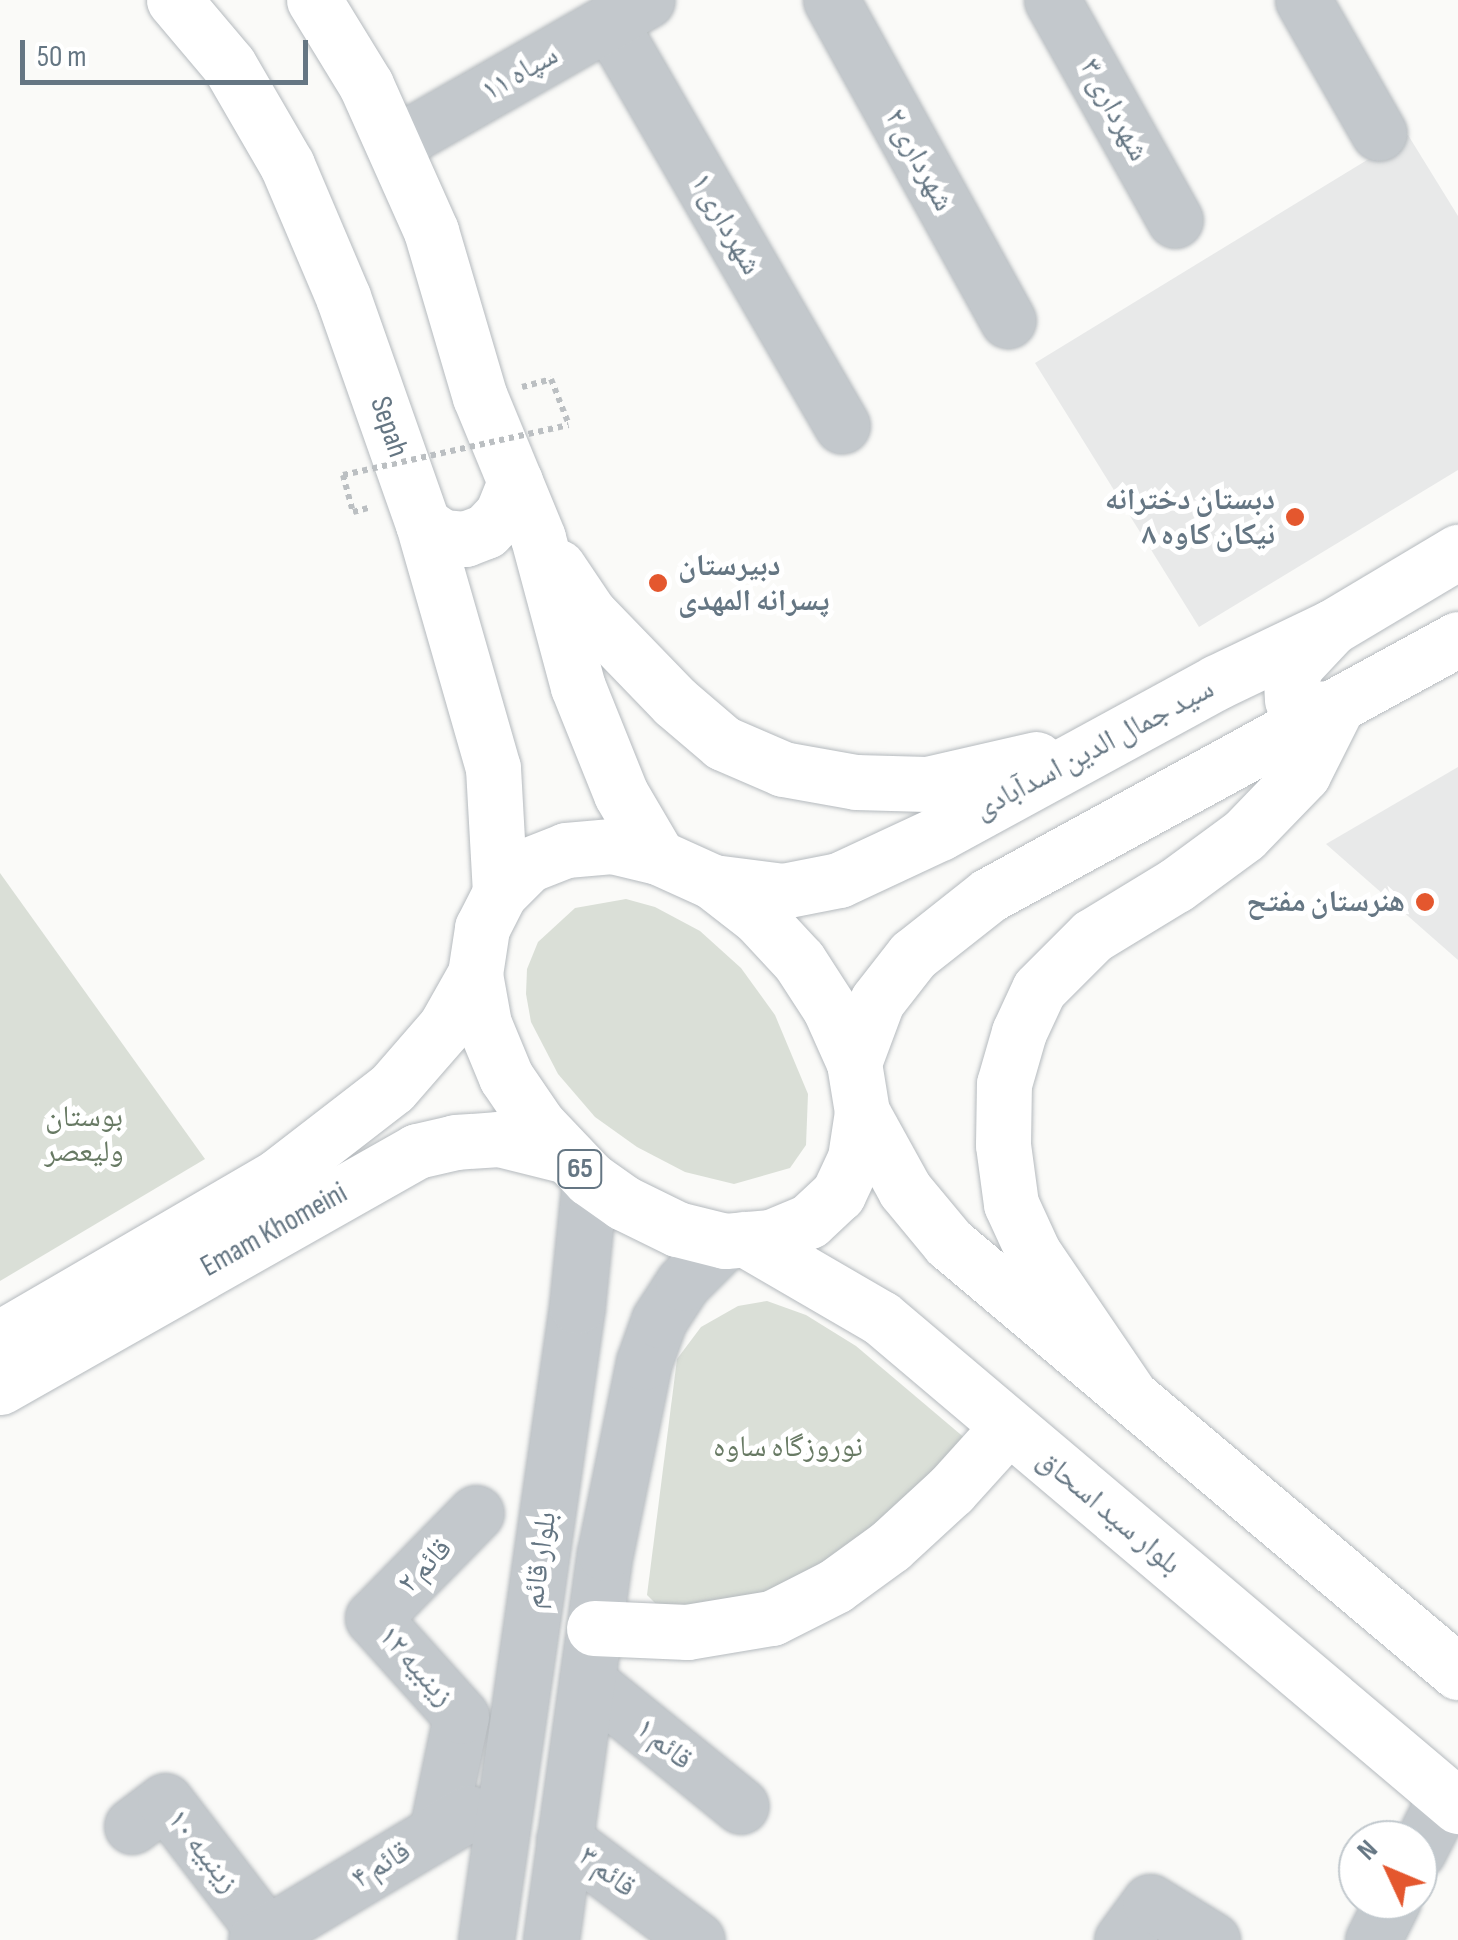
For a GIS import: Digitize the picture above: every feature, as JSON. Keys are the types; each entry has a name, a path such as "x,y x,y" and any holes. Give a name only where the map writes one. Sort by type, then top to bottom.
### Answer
{"main road":[{"name":"Sepah","path":"174,0 229,65 287,165 343,297 423,524 493,768 500,892"},
{"path":"314,0 366,86 431,231 480,398 538,538 578,687 621,794 658,857"},
{"path":"423,524 442,537 465,540 486,531 502,514 514,482"},
{"path":"538,538 589,613 675,702 723,743 783,769 856,782 926,784 1102,744"},
{"name":"سید جمال الدین اسدآبادی","path":"713,882 782,892 839,880 940,833 1102,744 1332,627 1458,552"},
{"path":"1332,627 1297,664 1290,689 1292,700 1307,709 1336,708"},
{"path":"858,1088 877,1001 913,955 989,895 1458,639"},
{"path":"1130,1395 1034,1254 1010,1204 1002,1146 1004,1084 1014,1049 1039,988 1092,936 1176,885 1244,835 1303,774 1336,708"},
{"name":"65","path":"858,1088 855,1158 838,1194 810,1221 771,1237 735,1240 676,1229 624,1204 578,1167 538,1124 506,1077 484,1024 475,974 482,928 500,892 528,866 566,850 612,846 658,857 713,882 758,917 799,961 830,1008 858,1088 905,1190 949,1243 1458,1672"},
{"name":"Emam Khomeini","path":"0,1387 392,1088 445,1027 475,974"},
{"name":"Emam Khomeini","path":"0,1338 122,1292 417,1151 456,1142 499,1139 578,1167"},
{"name":"بلوار سید اسحاق","path":"735,1240 881,1318 1452,1801"},
{"path":"594,1628 687,1632 772,1618 835,1586 890,1546 1008,1427"}],"street":[{"name":"شهرداری ۲","path":"830,0 1008,320"},
{"name":"شهرداری ۳","path":"1052,0 1175,220"},
{"path":"1303,0 1379,133"},
{"name":"سپاه ۱۱","path":"393,146 628,11"},
{"name":"شهرداری ۱","path":"628,11 842,426"},
{"name":"بلوار قائم","path":"486,1940 544,1534 578,1167"},
{"name":"بلوار قائم","path":"550,1940 604,1553 644,1362 654,1334 683,1283 735,1240"},
{"name":"قائم ۲","path":"374,1618 476,1513"},
{"path":"544,1534 574,1525 590,1532 604,1553"},
{"name":"زینبیه ۱۲","path":"374,1618 461,1716 437,1831"},
{"name":"قائم ۱","path":"586,1681 741,1806"},
{"name":"قائم ۴","path":"261,1937 506,1791"},
{"path":"1438,1822 1452,1801"},
{"name":"زینبیه ۱۰","path":"132,1826 165,1802 261,1937"},
{"name":"قائم ۳","path":"564,1840 697,1940"},
{"path":"1136,1921 1212,1940"}],"path":[{"path":"353,512 343,476 568,425 551,380"}],"shaded area":[{"path":"1408,135 1458,216 1458,470 1199,627 1035,363"},
{"name":"هنرستان مفتح","path":"1458,767 1458,960 1326,844"}],"green space":[{"name":"بوستان ولیعصر","path":"0,873 205,1159 0,1281"},
{"path":"626,899 655,907 700,931 741,968 775,1015 808,1094 806,1145 790,1168 734,1184 685,1172 637,1147 595,1117 558,1074 531,1022 527,969 538,942 575,908"},
{"name":"نوروزگاه ساوه","path":"767,1301 806,1315 856,1346 973,1445 820,1575 743,1603 668,1616 647,1595 677,1359 701,1327 738,1306"}],"place":[{"name":"دبستان دخترانه نیکان کاوه ۸","path":"1295,517"},
{"name":"دبیرستان پسرانه المهدی","path":"658,583"},
{"name":"هنرستان مفتح","path":"1425,902"}]}
